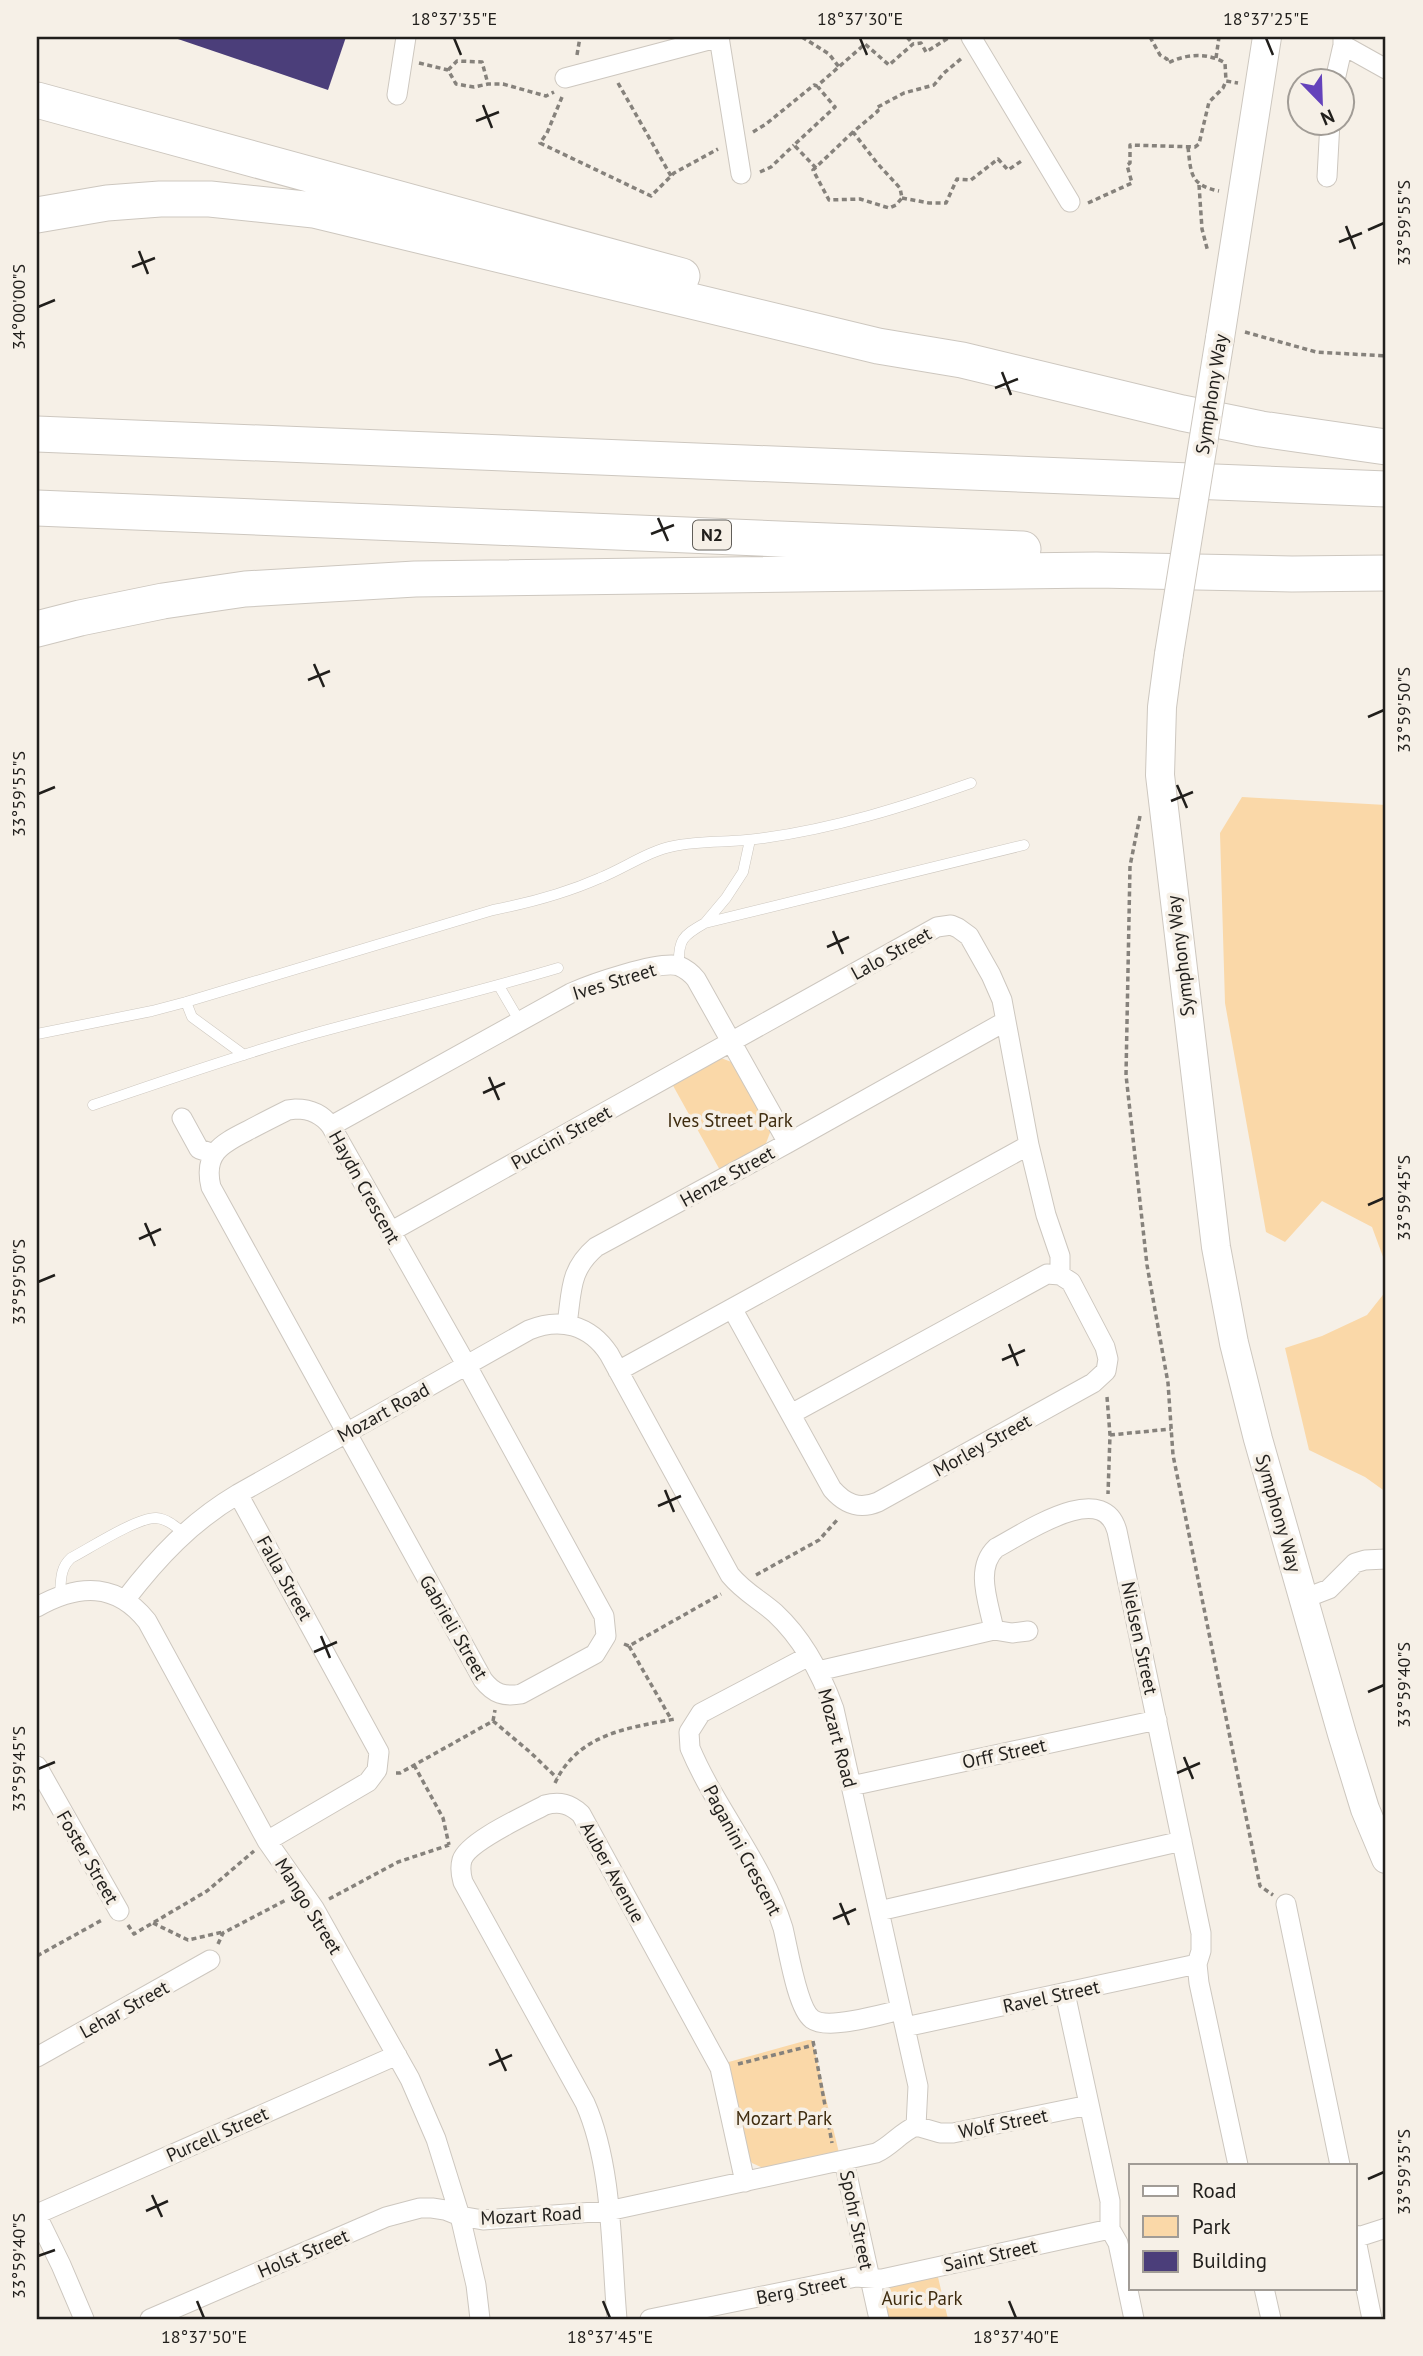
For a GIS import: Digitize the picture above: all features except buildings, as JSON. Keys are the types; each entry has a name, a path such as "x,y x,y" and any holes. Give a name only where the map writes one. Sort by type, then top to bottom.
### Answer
{"highway":[{"path":"37,100 890,332 962,360"},
{"path":"37,215 107,203 160,199 210,199 314,210 878,346 962,360 1195,416 1261,429 1386,447"},
{"path":"37,434 1386,489"},
{"name":"N2","path":"37,508 1095,552 1386,570"},
{"path":"37,629 163,601 245,589 415,579 1096,570 1292,574 1386,570"}],"main road":[{"name":"Symphony Way","path":"1267,37 1231,334 1169,654 1162,707 1160,775 1216,1247 1234,1343 1303,1599 1365,1809 1386,1858"}],"street":[{"path":"397,95 406,37"},
{"path":"564,83 612,65 719,37 741,174"},
{"path":"975,40 1070,202"},
{"path":"1338,66 1343,41 1386,69"},
{"path":"1327,177 1329,136"},
{"name":"Lalo Street","path":"732,1041 930,930 944,925 958,928 969,936 1002,1000 1029,1145 1046,1215 1060,1256 1060,1275"},
{"name":"Ives Street","path":"331,1126 571,993 660,966 679,966 696,979 788,1143"},
{"name":"Henze Street","path":"567,1324 576,1271 596,1247 1006,1021"},
{"name":"Puccini Street","path":"390,1232 732,1041"},
{"name":"Haydn Crescent","path":"214,1154 225,1143 288,1110 312,1110 319,1114 331,1126 467,1366"},
{"path":"182,1118 199,1149 214,1154 209,1170 211,1187 346,1433"},
{"path":"618,1371 1029,1145"},
{"path":"791,1414 1041,1277 1054,1273 1071,1282 1105,1347 1108,1359 1106,1370"},
{"name":"Morley Street","path":"733,1310 836,1493 850,1504 870,1506 1093,1383 1106,1370"},
{"name":"Mozart Road","path":"125,1600 151,1567 207,1513 538,1327 567,1324 586,1331 603,1345 730,1575 745,1592 768,1607 787,1625 814,1663 834,1709 918,2086 916,2126 882,2150 840,2162 608,2211 501,2220 460,2216"},
{"name":"Gabrieli Street","path":"346,1433 483,1680 499,1694 522,1694 595,1654 603,1643 606,1623 467,1366"},
{"name":"Falla Street","path":"238,1494 376,1744 379,1761 377,1770"},
{"path":"994,1630 984,1576 990,1554 996,1548 1059,1516 1083,1508 1100,1510 1107,1514"},
{"name":"Nielsen Street","path":"1107,1514 1114,1521 1117,1531 1182,1841"},
{"path":"1303,1599 1329,1588 1355,1563 1386,1559"},
{"name":"Mango Street","path":"37,1607 60,1595 93,1590 125,1600 147,1621 267,1840 309,1899 397,2055 436,2139 460,2216 476,2285 480,2319"},
{"path":"701,1713 814,1663 994,1630 1012,1633 1028,1631"},
{"name":"Paganini Crescent","path":"701,1713 692,1725 690,1748 771,1896 783,1929 798,1992 810,2018"},
{"name":"Orff Street","path":"851,1786 1157,1720"},
{"name":"Foster Street","path":"37,1766 119,1911"},
{"path":"267,1840 362,1787 377,1770"},
{"name":"Auber Avenue","path":"545,1805 569,1804 581,1814 720,2068 745,2182"},
{"path":"545,1805 472,1845 462,1859 463,1882 590,2115 606,2184 617,2319"},
{"path":"879,1911 1182,1841 1201,1933 1201,1951 1197,1965 1238,2164"},
{"path":"1286,1904 1340,2164"},
{"name":"Lehar Street","path":"37,2057 211,1960"},
{"name":"Ravel Street","path":"903,2019 1065,1993 1197,1965"},
{"path":"1065,1993 1110,2200 1110,2228 1118,2243 1134,2319"},
{"path":"810,2018 817,2022 836,2023 903,2019"},
{"name":"Purcell Street","path":"37,2215 397,2055"},
{"name":"Wolf Street","path":"916,2126 940,2133 953,2133 1089,2105"},
{"name":"Spohr Street","path":"840,2162 879,2319"},
{"name":"Holst Street","path":"150,2319 386,2217 419,2208 445,2210 460,2216"},
{"path":"37,2215 84,2319"},
{"name":"Saint Street","path":"869,2278 882,2278 1110,2228"},
{"path":"1356,2237 1386,2228"},
{"path":"1356,2242 1372,2319"},
{"name":"Berg Street","path":"650,2319 856,2277 869,2278"},
{"path":"1264,2290 1271,2319"}],"lane":[{"path":"37,1034 186,1002 493,910 525,904 602,878 642,857 672,846 750,840 827,827 878,815 971,783"},
{"path":"705,923 743,872 750,840"},
{"path":"679,966 679,948 685,934 705,923 1024,845"},
{"path":"93,1105 314,1033 499,986 558,968"},
{"path":"499,986 520,1022"},
{"path":"186,1002 192,1017 244,1055"},
{"path":"60,1595 64,1564 142,1520 156,1518 170,1522 185,1534"}],"path":[{"path":"802,37 829,54 839,67"},
{"path":"907,37 913,44"},
{"path":"1070,202 1074,206 1086,204 1132,183 1127,165 1130,163 1129,145 1188,148 1199,144 1209,102 1226,81 1225,63 1216,58 1186,55 1168,63 1150,37"},
{"path":"1216,58 1219,37"},
{"path":"853,132 900,188 902,198 897,205 888,208 860,199 829,200 813,170 853,132 878,111 876,108 889,99 934,85 975,40"},
{"path":"403,60 448,70 456,84 474,87 503,84 546,96 564,83"},
{"path":"448,70 457,61 482,62 488,84"},
{"path":"612,65 621,88 671,176"},
{"path":"1226,81 1241,83"},
{"path":"741,174 758,173 771,167 835,107 817,86"},
{"path":"794,145 816,168"},
{"path":"1188,148 1191,174 1199,185 1202,229 1208,253 1216,260"},
{"path":"902,198 946,203 957,179 971,180 998,159 1009,170 1039,149"},
{"path":"1199,185 1217,191 1226,190"},
{"path":"1231,334 1256,337 1316,352 1386,356"},
{"path":"1140,813 1130,866 1126,1075 1147,1265 1168,1383 1173,1455 1260,1886 1286,1904"},
{"path":"1106,1370 1110,1435 1107,1514"},
{"path":"1110,1435 1171,1429"},
{"path":"629,1646 671,1719"},
{"path":"377,1770 400,1773 493,1721 499,1694"},
{"path":"545,1805 557,1779 580,1749 619,1729 701,1713"},
{"path":"493,1721 557,1779"},
{"path":"414,1765 443,1818 449,1845"},
{"path":"37,1956 119,1911 134,1934 207,1891 267,1840"},
{"path":"153,1923 188,1940 225,1932 398,1862 449,1845 472,1845"},
{"path":"211,1960 225,1932"},
{"path":"810,2018 840,2162"},
{"path":"720,2068 814,2045"}],"green space":[{"path":"1242,797 1386,805 1386,1265 1372,1227 1322,1201 1285,1242 1266,1232 1225,1003 1220,833"},
{"name":"Ives Street Park","path":"721,1058 734,1063 771,1130 765,1146 721,1172 671,1082"},
{"path":"1386,1291 1386,1492 1365,1477 1309,1450 1285,1348 1322,1336 1367,1315"},
{"name":"Mozart Park","path":"812,2040 839,2153 763,2168 748,2158 725,2063"},
{"name":"Auric Park","path":"937,2273 948,2319 887,2319 884,2298 891,2286"}]}
